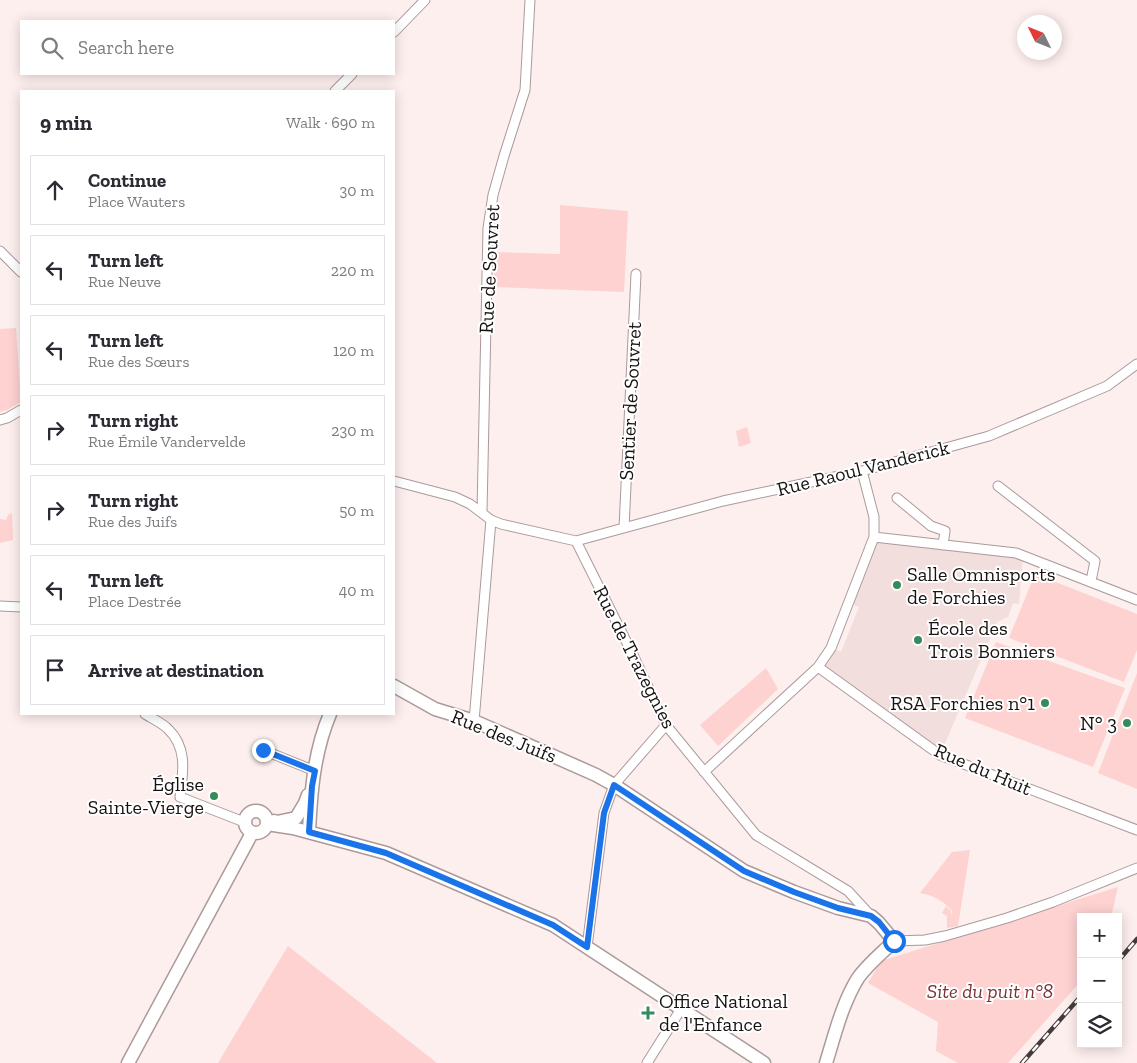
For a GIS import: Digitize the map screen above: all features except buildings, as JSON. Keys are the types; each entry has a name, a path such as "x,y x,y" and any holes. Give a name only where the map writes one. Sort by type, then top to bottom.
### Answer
{"street":[{"path":"395,31 425,0"},
{"name":"Rue de Souvret","path":"482,512 488,228 493,195 525,90 530,0"},
{"path":"336,90 351,75"},
{"path":"0,251 20,271"},
{"name":"Sentier de Souvret","path":"624,528 636,274"},
{"name":"Rue Raoul Vanderick","path":"576,541 724,501 862,471 989,436 1107,386 1137,364"},
{"path":"0,420 20,411"},
{"path":"704,772 818,667 831,648 874,537 874,517 862,471"},
{"path":"395,481 455,497 470,504 491,520 501,524 576,541"},
{"path":"998,486 1095,561 1091,582"},
{"path":"897,498 931,526 945,531 943,544"},
{"path":"474,722 491,520"},
{"path":"874,537 1016,553 1137,600"},
{"name":"Rue de Trazegnies","path":"576,541 666,725 756,835 848,891 871,916"},
{"path":"0,606 20,607"},
{"name":"Rue du Huit","path":"818,667 940,754 1137,830"},
{"name":"Rue des Juifs","path":"395,687 434,708 474,722 596,774 744,871 838,908 871,916"},
{"path":"128,1063 248,828 245,817 255,810 264,813 267,822 264,830 256,833 248,828 180,797 183,768 178,740 167,728 147,715"},
{"path":"309,832 312,786 318,750 330,715"},
{"path":"587,947 604,813 614,785 666,725"},
{"path":"263,750 315,771"},
{"path":"267,822 296,818 312,786"},
{"path":"267,822 386,853 553,925 764,1063"},
{"path":"826,1063 847,999 859,977 894,941 925,940 945,936 1007,918 1053,902 1137,868"},
{"path":"871,916 879,922 894,941"},
{"path":"647,1063 681,1009"}],"shaded area":[{"name":"École des Trois Bonniers","path":"874,537 1023,555 1019,604 1013,603 1008,617 997,622 940,755 818,667 831,648 841,652 859,607 849,603"}],"green space":[{"path":"560,205 628,211 624,292 494,287 494,252 560,254"},
{"path":"16,328 20,403 0,412 0,329"},
{"path":"747,427 751,443 739,447 736,431"},
{"path":"12,513 13,540 0,543 0,519 6,520 8,515"},
{"path":"1035,574 1137,614 1137,650 1124,682 1009,638"},
{"name":"RSA Forchies n°1","path":"996,642 1125,688 1093,767 965,718"},
{"path":"766,668 778,689 718,746 700,725"},
{"name":"N° 3","path":"1137,673 1137,789 1098,773"},
{"path":"970,850 958,926 947,928 947,916 942,913 946,906 951,911 951,916 952,911 938,899 920,893 952,852"},
{"name":"Site du puit n°8","path":"1118,887 1112,913 1077,913 1077,985 1008,1063 958,1063 936,1051 938,1022 868,983 881,961"},
{"path":"288,946 437,1063 218,1063"}],"railway":[{"path":"1121,958 1137,939"},
{"path":"1022,1063 1077,1001"}],"place":[{"name":"Salle Omnisports de Forchies","path":"897,585"},
{"name":"École des Trois Bonniers","path":"918,640"},
{"name":"RSA Forchies n°1","path":"1045,703"},
{"name":"N° 3","path":"1127,723"},
{"name":"Église Sainte-Vierge","path":"214,796"},
{"name":"Office National de l'Enfance","path":"648,1013"}],"route":[{"path":"263,750 315,771 312,786 309,832 386,853 553,925 587,947 604,813 614,785 744,871 838,908 871,916 879,922 894,941"}]}
